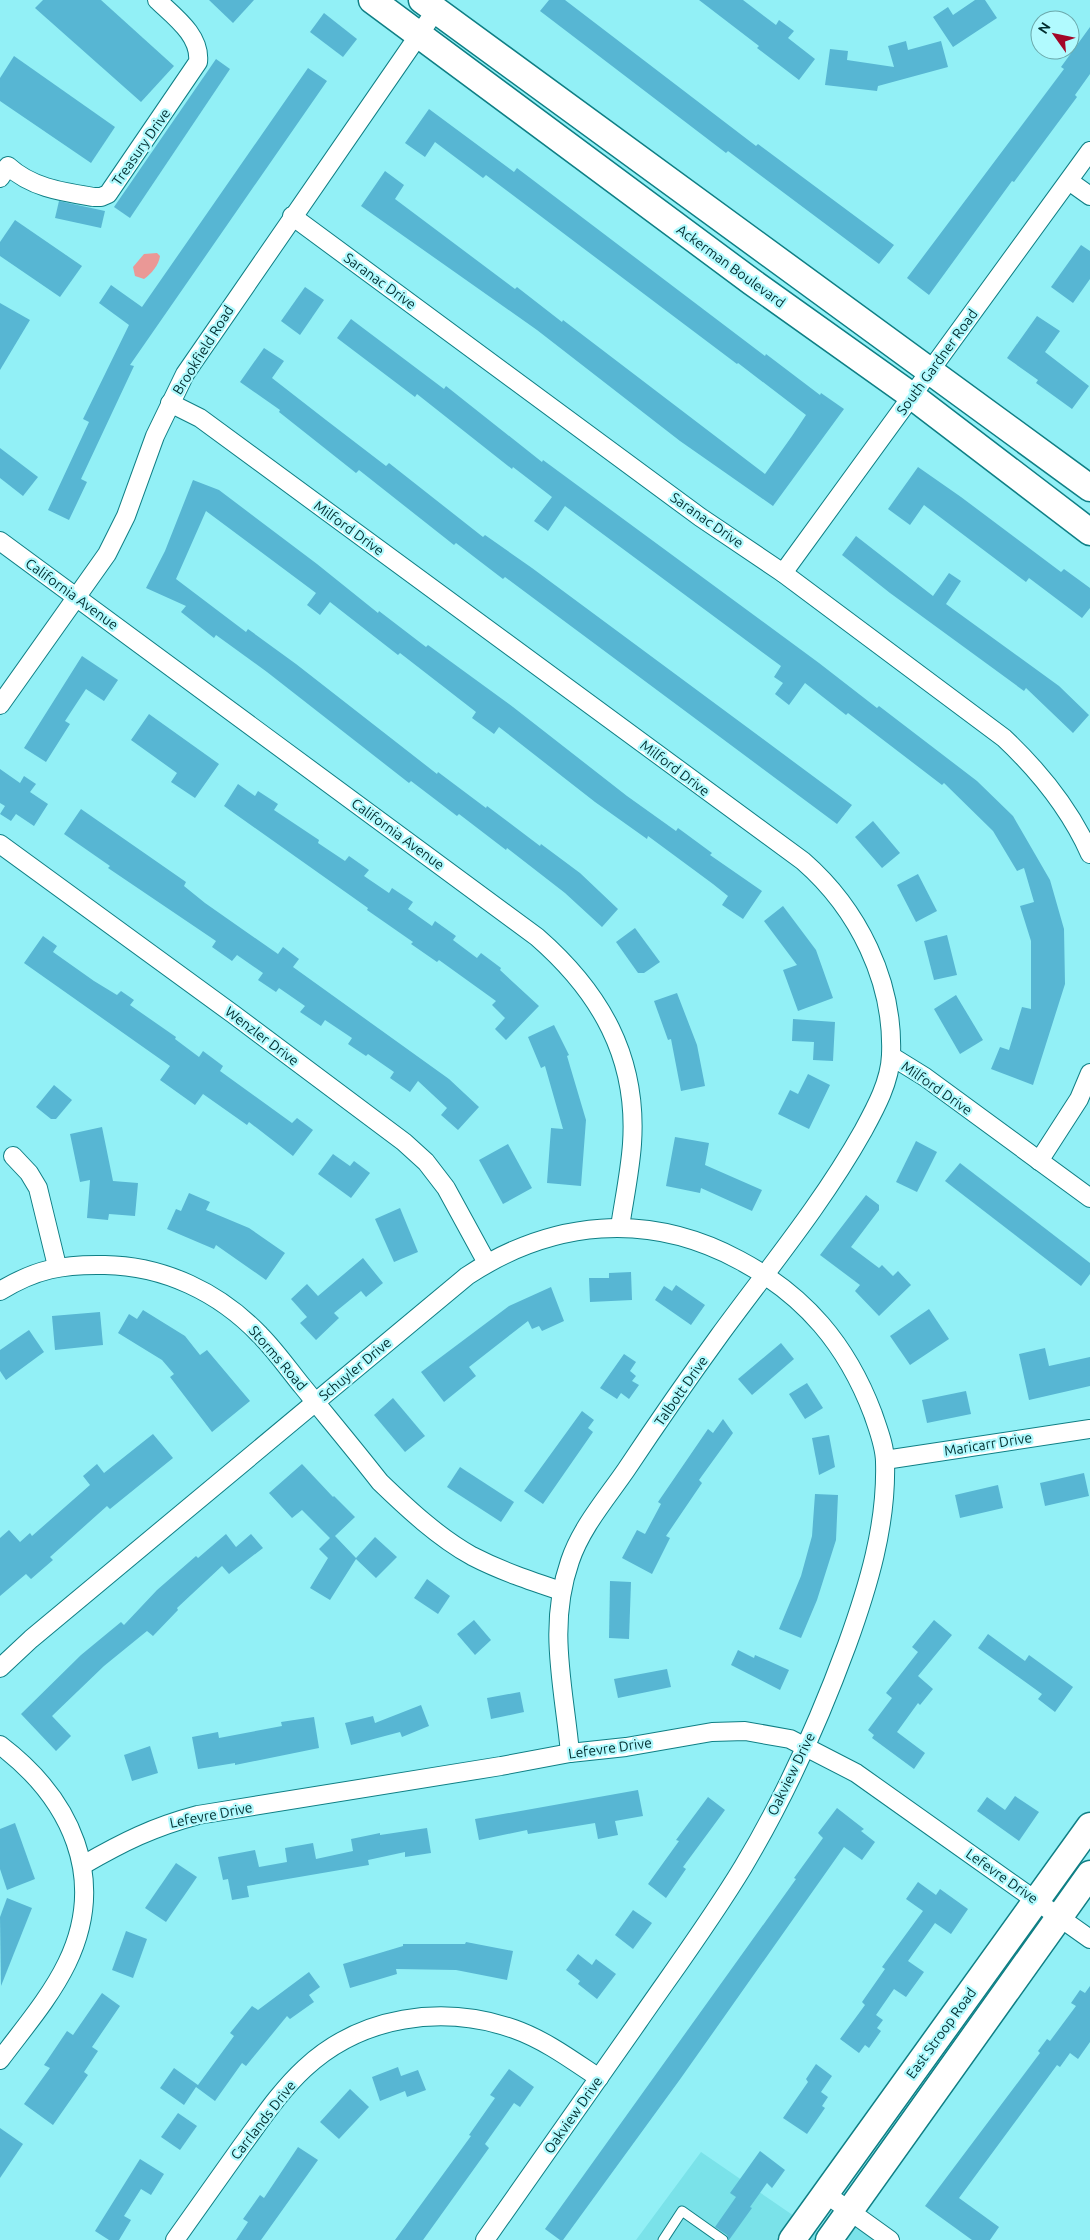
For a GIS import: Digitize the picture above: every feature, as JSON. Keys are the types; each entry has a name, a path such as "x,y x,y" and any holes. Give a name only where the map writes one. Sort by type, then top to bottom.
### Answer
{"street":[{"name":"Treasury Drive","path":"0,178 8,166 17,174 36,185 94,197 108,194 198,62 199,52 196,41 157,0"},
{"name":"Ackerman Boulevard","path":"372,0 744,277 912,396 1090,532"},
{"name":"Brookfield Road","path":"0,705 107,554 126,516 155,436 185,374 418,35 429,5"},
{"path":"429,5 1090,488"},
{"name":"South Gardner Road","path":"783,573 1090,151"},
{"path":"1069,180 1090,196"},
{"name":"Saranac Drive","path":"292,216 700,517 783,573 1004,738 1033,766 1056,794 1081,834 1090,854"},
{"name":"Milford Drive","path":"170,403 200,418 813,869 854,918 870,950 879,975 887,1015 891,1056 925,1077 1090,1198"},
{"name":"California Avenue","path":"0,541 538,936 570,967 586,986 606,1017 619,1046 628,1081 632,1114 632,1144 620,1227"},
{"name":"Wenzler Drive","path":"0,844 233,1014 404,1142 426,1162 446,1188 487,1263"},
{"name":"Talbott Drive","path":"570,1753 557,1649 557,1623 561,1591 570,1560 583,1533 708,1352 846,1161 874,1110 884,1084 891,1056"},
{"path":"1039,1161 1079,1099 1090,1073"},
{"path":"13,1156 30,1173 38,1188 57,1266"},
{"name":"Schuyler Drive","path":"0,1668 31,1639 467,1276 487,1263 518,1248 545,1238 579,1230 620,1227 655,1230 686,1237 723,1251 765,1275"},
{"name":"Storms Road","path":"0,1291 43,1270 57,1266 118,1265 153,1270 183,1280 211,1295 237,1313 260,1335 380,1482 436,1532 472,1555 517,1576 561,1591"},
{"name":"Oakview Drive","path":"485,2240 700,1933 744,1865 786,1788 828,1696 872,1569 880,1528 885,1460 880,1433 862,1386 845,1354 826,1328 803,1304 765,1275"},
{"name":"Maricarr Drive","path":"885,1460 1090,1429"},
{"name":"Lefevre Drive","path":"83,1865 131,1838 164,1824 198,1815 570,1753 712,1732 745,1731 778,1736 805,1746 872,1784 1090,1940"},
{"path":"0,1745 30,1769 49,1791 65,1817 80,1851 85,1883 82,1914 76,1941 67,1964 55,1984 0,2060"},
{"name":"East Stroop Road","path":"792,2240 1090,1826"},
{"path":"829,2240 1090,1874"},
{"name":"Carrlands Drive","path":"175,2240 284,2090 312,2062 332,2047 358,2033 390,2022 421,2016 450,2016 483,2020 515,2029 557,2049 598,2078"},
{"path":"826,2194 890,2240"}],"lane":[{"path":"663,2240 682,2211 723,2240"}],"shaded area":[{"path":"157,253 160,256 152,272 144,279 135,276 133,267 144,254"},
{"path":"701,2152 829,2240 636,2240"},
{"path":"849,2211 890,2240 829,2240"}],"building":[{"path":"43,0 101,0 174,66 141,102 35,8"},
{"path":"209,0 254,0 233,23"},
{"path":"549,0 565,0 756,146 758,144 894,245 879,264 728,151 726,153 540,11"},
{"path":"699,0 743,0 776,25 779,20 794,31 788,38 815,59 799,80 757,48 759,46"},
{"path":"975,0 985,0 997,18 953,47 933,17 948,7 953,15"},
{"path":"324,13 357,39 343,57 310,32"},
{"path":"1090,27 1090,74 1075,95 1077,97 1014,182 1012,181 929,295 907,278 1064,69 1061,67 1066,60 1080,60 1080,41"},
{"path":"906,41 908,50 941,41 948,67 878,86 877,91 825,85 830,49 848,51 847,60 894,67 888,46"},
{"path":"14,56 115,127 91,163 0,101 0,78"},
{"path":"216,59 230,69 130,218 114,207"},
{"path":"308,68 327,81 130,365 134,366 81,479 87,482 69,520 48,510 89,422 83,419 129,325 99,303 111,285 142,307"},
{"path":"429,109 514,172 517,168 765,356 766,354 820,395 821,393 844,409 773,506 680,441 537,330 361,206 385,171 404,185 395,199 515,289 517,287 562,322 563,320 765,474 792,436 806,415 738,363 486,175 483,178 435,142 425,157 405,143"},
{"path":"59,201 105,211 101,228 55,218"},
{"path":"15,220 82,266 60,297 0,256 0,242"},
{"path":"1081,245 1090,251 1090,279 1073,303 1051,287"},
{"path":"305,287 324,300 300,335 281,321"},
{"path":"0,303 30,320 0,370"},
{"path":"1037,316 1060,331 1045,352 1089,386 1072,409 1036,383 1038,380 1007,358"},
{"path":"351,319 444,389 446,386 542,462 543,460 819,663 877,708 879,706 977,781 1013,816 1050,880 1064,929 1065,984 1033,1085 991,1069 1000,1047 1009,1050 1022,1007 1031,1009 1031,941 1020,906 1034,902 1024,868 1017,871 993,831 944,783 942,785 848,713 846,715 805,683 789,705 775,694 783,683 774,677 781,666 565,506 548,531 534,521 552,497 513,467 512,469 417,394 415,397 337,338"},
{"path":"264,348 284,361 272,378 326,420 386,466 389,463 483,537 485,535 532,568 852,805 837,824 505,577 503,579 456,543 454,545 359,470 356,473 279,412 280,410 240,382"},
{"path":"0,448 38,477 23,496 0,478"},
{"path":"918,467 1061,572 1064,569 1090,588 1090,608 1082,618 1029,578 1026,582 924,505 910,525 888,509"},
{"path":"193,480 219,490 378,613 379,611 426,647 428,645 513,707 627,796 676,831 678,828 712,853 710,855 762,891 743,919 722,905 728,896 713,884 648,836 647,839 595,802 499,727 494,734 472,718 476,712 330,602 320,615 307,605 316,593 206,511 176,579 246,632 248,629 296,664 437,774 438,772 486,808 487,806 580,873 618,909 602,927 565,893 507,848 506,850 459,814 457,816 411,781 409,783 267,672 216,635 214,638 181,612 186,606 146,588 165,551"},
{"path":"856,536 933,596 949,573 961,581 946,604 1059,686 1089,715 1073,733 1026,688 1024,691 890,593 842,555"},
{"path":"82,656 118,680 104,701 86,689 65,721 70,724 46,762 24,748"},
{"path":"149,714 219,764 195,798 171,782 177,773 131,740"},
{"path":"0,769 20,783 24,776 36,784 30,792 48,804 34,826 16,814 11,821 0,814 5,806 0,803"},
{"path":"238,784 255,796 258,791 278,804 274,810 319,840 318,843 345,861 349,856 369,870 364,876 389,893 392,888 413,902 408,909 432,926 435,921 456,936 453,940 477,958 481,953 501,968 500,970 539,1006 506,1040 495,1029 505,1018 492,1005 496,1001 439,960 437,962 411,944 413,942 367,910 368,908 224,806"},
{"path":"81,809 186,882 184,886 205,903 278,954 283,947 299,959 293,967 449,1079 479,1107 458,1130 441,1115 447,1108 418,1081 410,1092 390,1078 394,1072 368,1054 366,1056 348,1044 352,1038 325,1020 321,1026 300,1012 305,1006 279,988 276,992 258,980 263,973 237,955 232,961 212,947 216,941 108,868 110,866 64,834"},
{"path":"873,821 900,853 882,868 855,837"},
{"path":"918,874 937,911 916,922 897,885"},
{"path":"783,906 816,950 833,998 798,1011 783,970 797,965 764,921"},
{"path":"635,928 660,962 644,973 638,973 616,942"},
{"path":"947,935 957,975 934,980 924,941"},
{"path":"43,936 57,946 53,952 117,995 121,991 134,1000 130,1005 176,1037 175,1039 199,1057 203,1051 223,1066 220,1071 292,1123 297,1118 313,1130 293,1156 249,1122 247,1125 203,1094 195,1105 160,1080 170,1066 24,963"},
{"path":"677,993 697,1045 705,1086 681,1091 671,1039 668,1040 654,1001"},
{"path":"956,995 983,1040 960,1054 934,1009"},
{"path":"793,1019 835,1022 833,1061 813,1060 814,1042 792,1041"},
{"path":"554,1025 569,1055 567,1056 586,1120 581,1186 547,1183 551,1128 563,1129 545,1066 541,1068 528,1037"},
{"path":"808,1074 830,1085 809,1129 778,1114 790,1090 798,1094"},
{"path":"54,1085 72,1100 56,1119 51,1119 36,1107"},
{"path":"102,1127 113,1181 138,1183 135,1216 109,1214 108,1220 87,1218 90,1180 80,1182 70,1134"},
{"path":"675,1137 709,1143 705,1165 762,1190 752,1211 701,1188 700,1193 666,1186"},
{"path":"916,1141 937,1152 917,1192 896,1182"},
{"path":"508,1144 532,1188 503,1204 479,1160"},
{"path":"333,1154 350,1166 354,1161 370,1173 351,1198 318,1174"},
{"path":"960,1163 1090,1263 1090,1274 1081,1286 945,1181"},
{"path":"189,1193 210,1202 206,1210 249,1228 285,1253 266,1280 216,1245 214,1249 167,1229 176,1209 181,1211"},
{"path":"866,1195 879,1205 879,1210 851,1247 879,1268 882,1265 893,1276 898,1271 911,1285 879,1316 855,1291 860,1285 820,1255"},
{"path":"400,1208 418,1252 394,1262 375,1219"},
{"path":"363,1258 383,1283 366,1297 361,1291 334,1313 339,1318 316,1340 300,1323 307,1317 291,1299 307,1284 318,1296"},
{"path":"631,1272 632,1300 590,1302 589,1278 609,1278 609,1273"},
{"path":"676,1285 705,1305 691,1325 655,1300 664,1286 672,1291"},
{"path":"551,1287 564,1321 542,1331 539,1326 532,1329 528,1321 469,1367 476,1376 444,1402 421,1372 509,1306"},
{"path":"929,1309 949,1339 910,1365 890,1336"},
{"path":"143,1310 185,1336 200,1355 207,1350 250,1401 212,1432 170,1377 174,1374 162,1360 118,1333 129,1314 137,1319"},
{"path":"100,1312 103,1345 55,1350 52,1316"},
{"path":"29,1330 44,1352 6,1380 0,1371 0,1350"},
{"path":"781,1343 794,1359 752,1395 738,1379"},
{"path":"1045,1348 1049,1366 1090,1357 1090,1386 1029,1400 1019,1354"},
{"path":"624,1354 636,1362 630,1371 636,1376 632,1381 639,1385 629,1399 621,1393 617,1399 600,1388"},
{"path":"807,1383 823,1408 805,1419 789,1394"},
{"path":"966,1391 971,1414 927,1423 922,1400"},
{"path":"393,1398 425,1436 405,1452 374,1415"},
{"path":"582,1411 594,1420 588,1428 593,1432 543,1504 524,1491"},
{"path":"723,1419 733,1433 699,1480 702,1483 666,1536 670,1538 652,1574 622,1558 637,1530 645,1534 661,1504 658,1502 708,1429 713,1433"},
{"path":"153,1434 173,1458 110,1509 107,1506 50,1557 53,1560 31,1579 26,1574 0,1596 0,1538 9,1530 20,1542 30,1533 32,1536 90,1485 83,1476 97,1464 104,1473"},
{"path":"829,1435 835,1467 819,1475 812,1438"},
{"path":"302,1464 355,1517 335,1536 356,1558 375,1537 397,1557 376,1578 356,1559 330,1600 310,1588 328,1558 319,1549 330,1538 302,1510 292,1518 269,1493"},
{"path":"460,1467 514,1502 501,1522 447,1487"},
{"path":"1084,1473 1089,1496 1045,1506 1040,1483"},
{"path":"998,1485 1003,1508 960,1518 955,1495"},
{"path":"815,1494 838,1495 836,1540 817,1600 801,1638 779,1629 801,1576 812,1536"},
{"path":"226,1534 236,1547 251,1534 263,1548 229,1574 222,1566 177,1608 178,1610 153,1636 147,1631 104,1666 52,1716 71,1736 56,1751 21,1714 81,1655 121,1622 124,1625 157,1590 196,1556 198,1558"},
{"path":"427,1579 450,1596 438,1614 414,1598"},
{"path":"610,1581 631,1582 629,1639 609,1638"},
{"path":"474,1620 491,1640 475,1655 457,1634"},
{"path":"934,1620 952,1635 918,1676 933,1689 920,1705 918,1703 897,1732 925,1753 914,1769 872,1738 874,1735 868,1730 892,1698 886,1693 918,1652 912,1647"},
{"path":"988,1634 1025,1661 1029,1655 1073,1687 1055,1712 1038,1699 1042,1694 978,1648"},
{"path":"738,1650 754,1658 755,1655 789,1670 780,1690 731,1665"},
{"path":"667,1669 671,1687 618,1698 614,1679"},
{"path":"520,1692 524,1712 491,1719 487,1698"},
{"path":"421,1705 429,1726 402,1737 400,1732 351,1745 345,1723 373,1716 375,1723"},
{"path":"314,1717 319,1748 235,1765 235,1763 198,1769 192,1737 218,1732 219,1738 282,1726 281,1722"},
{"path":"150,1746 158,1773 132,1781 124,1755"},
{"path":"638,1790 643,1816 615,1821 618,1835 598,1839 595,1823 528,1834 527,1830 479,1840 475,1819"},
{"path":"1015,1796 1039,1812 1019,1841 977,1811 987,1797 1005,1810"},
{"path":"708,1797 725,1810 683,1867 686,1869 666,1898 648,1884 679,1841 676,1840"},
{"path":"837,1808 864,1829 861,1831 875,1842 862,1860 844,1847 681,2078 563,2240 560,2240 545,2229 796,1879 794,1878 823,1838 818,1833"},
{"path":"15,1823 35,1879 7,1890 0,1869 0,1829"},
{"path":"427,1828 431,1853 405,1857 405,1852 368,1860 369,1865 247,1886 249,1897 232,1900 228,1879 223,1880 218,1857 255,1850 259,1867 287,1862 285,1848 313,1843 316,1859 353,1851 351,1839 380,1833 380,1835"},
{"path":"176,1863 197,1877 166,1922 145,1908"},
{"path":"918,1882 936,1895 940,1889 968,1909 951,1934 935,1923 908,1961 924,1972 906,1997 894,1989 876,2015 883,2020 877,2028 881,2031 869,2048 865,2045 859,2053 840,2039 865,2005 862,2002 885,1969 882,1967 923,1911 906,1899"},
{"path":"7,1898 32,1908 1,1986 0,1917"},
{"path":"633,1910 652,1923 633,1949 615,1935"},
{"path":"126,1931 147,1939 133,1978 112,1970"},
{"path":"466,1942 513,1951 507,1980 456,1970 396,1969 397,1974 350,1988 343,1964 403,1946 403,1944 465,1944"},
{"path":"578,1954 592,1965 596,1959 616,1974 597,1999 578,1984 580,1981 566,1970"},
{"path":"309,1972 320,1987 309,1995 314,2002 290,2019 287,2016 246,2066 242,2063 215,2101 196,2087 184,2105 160,2088 174,2068 198,2085 234,2036 230,2033 252,2006 258,2010"},
{"path":"1090,1986 1090,2042 1078,2059 1070,2053 1060,2067 1057,2065 959,2198 999,2227 990,2240 972,2240 925,2206 1040,2053 1038,2051 1047,2039 1050,2041 1076,2006 1071,2003 1080,1990 1085,1993"},
{"path":"102,1993 120,2006 92,2047 98,2051 84,2072 88,2075 53,2125 24,2104 50,2068 44,2065 67,2031 73,2035"},
{"path":"816,2064 832,2076 821,2092 828,2097 822,2106 825,2108 807,2134 783,2118 808,2082 806,2079"},
{"path":"398,2067 401,2076 418,2070 426,2090 407,2097 405,2091 380,2101 372,2077"},
{"path":"509,2069 534,2087 520,2107 514,2103 485,2144 489,2148 423,2240 395,2240 471,2136 469,2135 495,2098 490,2095"},
{"path":"350,2089 369,2107 339,2139 320,2122"},
{"path":"178,2113 197,2126 180,2150 161,2137"},
{"path":"0,2128 23,2144 0,2178"},
{"path":"298,2147 318,2160 261,2240 236,2240 248,2222 243,2219 260,2195 264,2198"},
{"path":"760,2151 785,2170 772,2188 767,2183 729,2240 727,2235 715,2227 736,2197 730,2193"},
{"path":"140,2159 164,2174 151,2195 141,2189 124,2216 131,2220 119,2240 109,2240 95,2231"}]}
